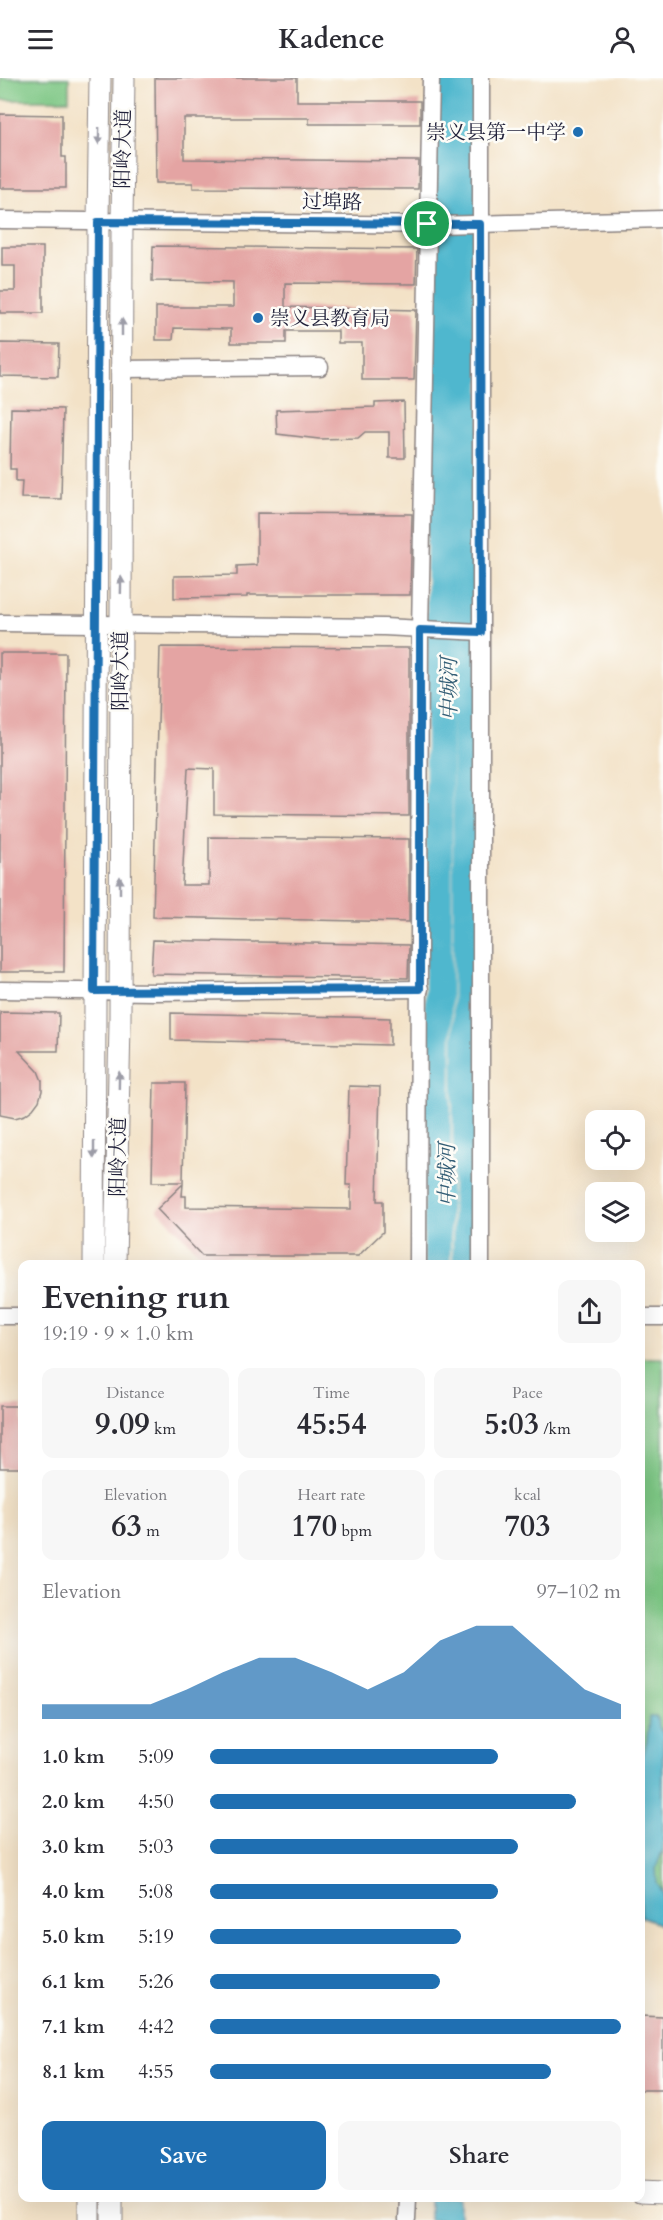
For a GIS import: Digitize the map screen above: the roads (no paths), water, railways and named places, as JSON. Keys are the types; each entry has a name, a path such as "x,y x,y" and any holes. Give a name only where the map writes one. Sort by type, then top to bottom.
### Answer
{"main road":[{"name":"阳岭大道","path":"94,1260 100,78"},
{"name":"阳岭大道","path":"116,1260 120,1035 124,78"},
{"path":"645,2192 663,2193"},
{"path":"89,2202 89,2220"},
{"path":"112,2202 112,2220"}],"street":[{"path":"418,1260 420,989 428,631 431,78"},
{"path":"481,78 476,224 475,632 481,1260"},
{"name":"过埠路","path":"0,220 476,224 663,219"},
{"path":"123,369 320,367"},
{"path":"0,623 384,627 475,632"},
{"path":"0,990 420,989"},
{"path":"0,1316 18,1316"},
{"path":"645,1317 663,1317"},
{"path":"407,2220 408,2202"}],"water":[{"path":"649,1717 657,1717 658,1727 663,1733 663,1849 656,1868 657,1883 663,1893 663,1926 645,1919 645,1747"},
{"path":"430,2202 459,2202 459,2220 430,2220"}],"waterway":[{"name":"中城河","path":"437,1260 442,78"},
{"name":"中城河","path":"466,1260 467,78"}],"place":[{"name":"崇义县第一中学","path":"578,132"},
{"name":"崇义县教育局","path":"258,318"}]}
